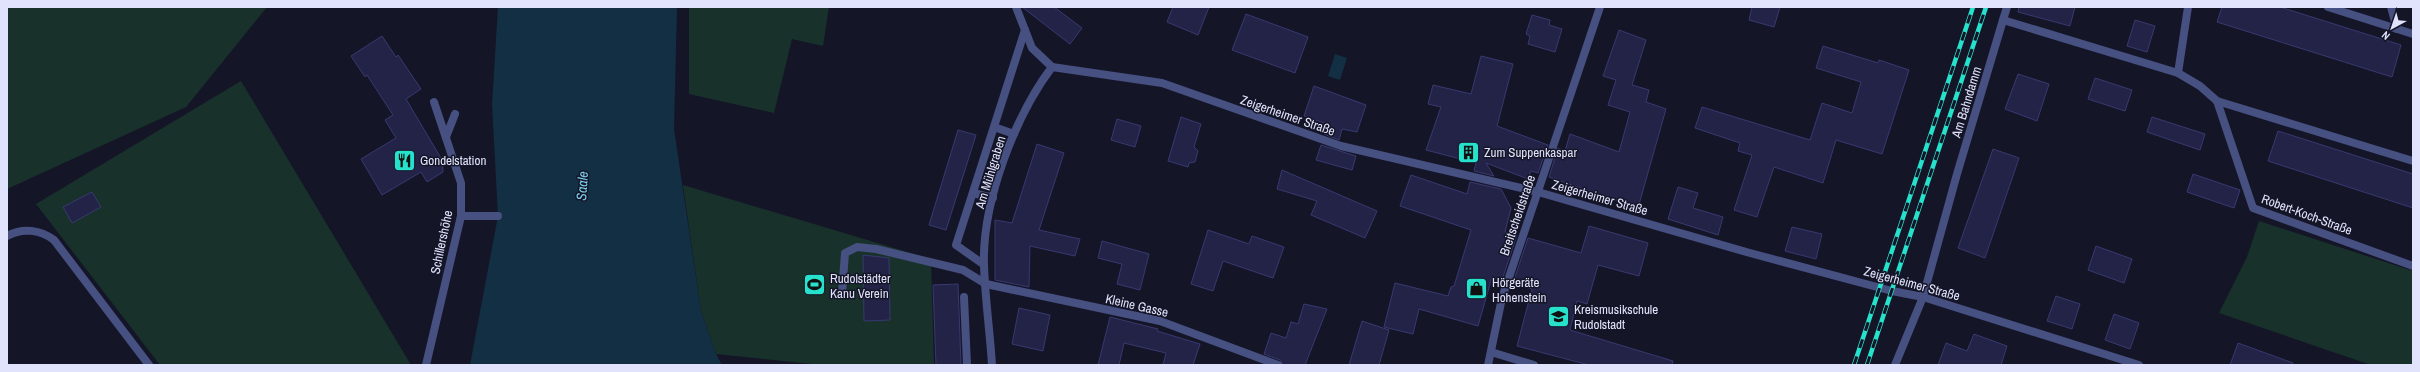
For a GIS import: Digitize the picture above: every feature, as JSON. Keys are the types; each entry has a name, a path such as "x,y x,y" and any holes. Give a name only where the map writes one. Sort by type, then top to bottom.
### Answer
{"street":[{"path":"1016,7 1032,48 1052,67"},
{"name":"Breitscheidstraße","path":"1488,365 1502,298 1600,7"},
{"path":"2007,7 2003,20 2178,73 2188,7"},
{"path":"2328,7 2413,34"},
{"path":"2391,7 2397,29"},
{"name":"Am Bahndamm","path":"1895,365 1923,297 1957,174 2003,20"},
{"path":"983,264 956,245 1025,30"},
{"name":"Zeigerheimer Straße","path":"1052,67 1162,83 1341,146 1538,192 1750,253 1892,291 1923,297 2139,365"},
{"name":"Am Mühlgraben","path":"992,365 986,284 983,264 992,198 1006,151 1035,90 1052,67"},
{"name":"Robert-Koch-Straße","path":"2178,73 2200,86 2217,101 2253,208 2413,266"},
{"path":"2217,101 2413,161"},
{"name":"Schillershöhe","path":"426,365 461,216 461,183 434,102"},
{"path":"446,137 454,114"},
{"path":"994,127 1014,134"},
{"path":"973,193 992,198"},
{"path":"461,216 498,216"},
{"path":"7,236 21,231 34,231 45,233 54,240 149,365"},
{"name":"Kleine Gasse","path":"842,294 845,253 857,247 876,249 963,270 986,284 1160,321 1278,365"},
{"path":"964,297 967,365"},
{"path":"1491,352 1534,365"}],"green space":[{"path":"7,7 267,7 186,107 7,189"},
{"path":"689,7 829,7 823,46 792,39 774,113 689,94"},
{"path":"241,81 411,365 160,365 36,204"},
{"name":"Rudolstädter Kanu Verein","path":"683,185 931,259 934,365 821,365 716,354 701,311"},
{"path":"2259,221 2413,271 2413,365 2371,365 2219,313 2247,257"}],"water":[{"name":"Saale","path":"498,7 677,7 674,129 701,311 716,354 722,365 470,365 498,216 492,104"},
{"path":"1335,54 1347,58 1340,80 1328,76"}],"building":[{"path":"1022,7 1054,7 1082,28 1070,44"},
{"path":"1173,7 1209,7 1198,35 1167,22"},
{"path":"1752,7 1780,7 1774,27 1749,20"},
{"path":"2019,7 2075,7 2070,26 2018,12"},
{"path":"2222,7 2280,7 2401,45 2392,77 2217,22"},
{"path":"1246,14 1308,37 1295,73 1232,50"},
{"path":"1532,15 1550,20 1549,25 1562,29 1555,52 1528,44 1530,36 1526,34"},
{"path":"2135,20 2155,26 2147,52 2127,46"},
{"path":"1619,30 1646,40 1632,85 1649,90 1646,102 1666,109 1638,208 1549,177 1558,148 1565,151 1570,134 1619,152 1630,112 1608,105 1616,80 1603,76"},
{"path":"382,36 396,57 398,55 421,89 406,99 442,160 443,172 427,182 421,172 382,195 361,159 396,138 385,120 393,115 367,75 365,77 351,56"},
{"path":"1823,46 1878,63 1879,60 1909,70 1882,154 1836,140 1823,183 1774,167 1757,217 1734,210 1752,155 1738,151 1740,143 1695,128 1702,107 1810,140 1822,103 1852,113 1861,82 1816,68"},
{"path":"1481,56 1513,64 1497,126 1548,145 1538,173 1531,171 1528,179 1486,163 1494,176 1474,171 1476,163 1426,150 1441,107 1428,104 1433,85 1471,94"},
{"path":"2018,74 2049,84 2037,121 2005,109"},
{"path":"2095,78 2132,90 2125,111 2088,99"},
{"path":"1314,86 1366,105 1357,132 1342,129 1339,140 1324,134 1327,124 1304,116"},
{"path":"1181,117 1201,124 1194,147 1198,151 1195,162 1189,163 1188,167 1168,161"},
{"path":"2152,117 2205,134 2200,150 2147,132"},
{"path":"1117,119 1141,126 1135,147 1111,140"},
{"path":"958,130 976,135 946,230 929,225"},
{"path":"2278,131 2413,174 2413,208 2268,161"},
{"path":"1037,144 1064,153 1039,230 1080,239 1075,256 1030,246 1029,287 995,280 995,220 1012,223"},
{"path":"1321,145 1356,156 1352,170 1316,160"},
{"path":"1993,149 2019,158 1985,258 1958,248"},
{"path":"1282,170 1377,211 1365,238 1311,215 1317,201 1277,189"},
{"path":"2193,174 2240,190 2234,208 2187,192"},
{"path":"1411,175 1467,194 1470,182 1501,189 1511,208 1505,232 1517,235 1502,280 1492,277 1478,326 1419,309 1413,334 1384,327 1395,283 1448,296 1451,287 1454,286 1471,230 1400,206"},
{"path":"1678,187 1698,193 1693,208 1723,217 1718,235 1668,219"},
{"path":"92,192 101,207 72,223 63,207"},
{"path":"1589,226 1648,243 1639,276 1598,265 1587,304 1577,301 1570,330 1673,361 1672,365 1589,365 1517,346 1532,289 1513,283 1528,238 1581,253"},
{"path":"1792,227 1822,234 1816,259 1785,251"},
{"path":"1208,230 1249,244 1252,236 1284,247 1273,278 1223,261 1213,291 1191,284"},
{"path":"1102,241 1149,254 1140,290 1117,284 1122,264 1098,258"},
{"path":"2096,246 2132,259 2124,283 2088,270"},
{"path":"863,255 889,258 890,320 864,321"},
{"path":"958,284 961,365 936,365 933,285"},
{"path":"2056,296 2080,304 2072,329 2047,321"},
{"path":"1304,304 1327,309 1305,365 1283,365 1280,360 1264,354 1271,333 1286,338 1291,322 1298,324"},
{"path":"1019,308 1050,315 1043,351 1012,344"},
{"path":"2114,314 2139,323 2130,349 2105,340"},
{"path":"1110,317 1158,329 1157,331 1200,344 1193,365 1163,365 1166,353 1124,343 1119,365 1098,365"},
{"path":"1362,321 1389,330 1379,365 1349,365"},
{"path":"1974,334 2007,346 2001,365 1938,365 1946,343 1967,351"},
{"path":"2238,343 2293,363 2293,365 2230,365"}],"railway":[{"path":"1854,365 1973,7"},
{"path":"1867,365 1986,7"}],"place":[{"name":"Zum Suppenkaspar","path":"1468,152"},
{"name":"Gondelstation","path":"404,160"},
{"name":"Rudolstädter Kanu Verein","path":"815,285"},
{"name":"Hörgeräte Hohenstein","path":"1476,289"},
{"name":"Kreismusikschule Rudolstadt","path":"1558,316"}]}
